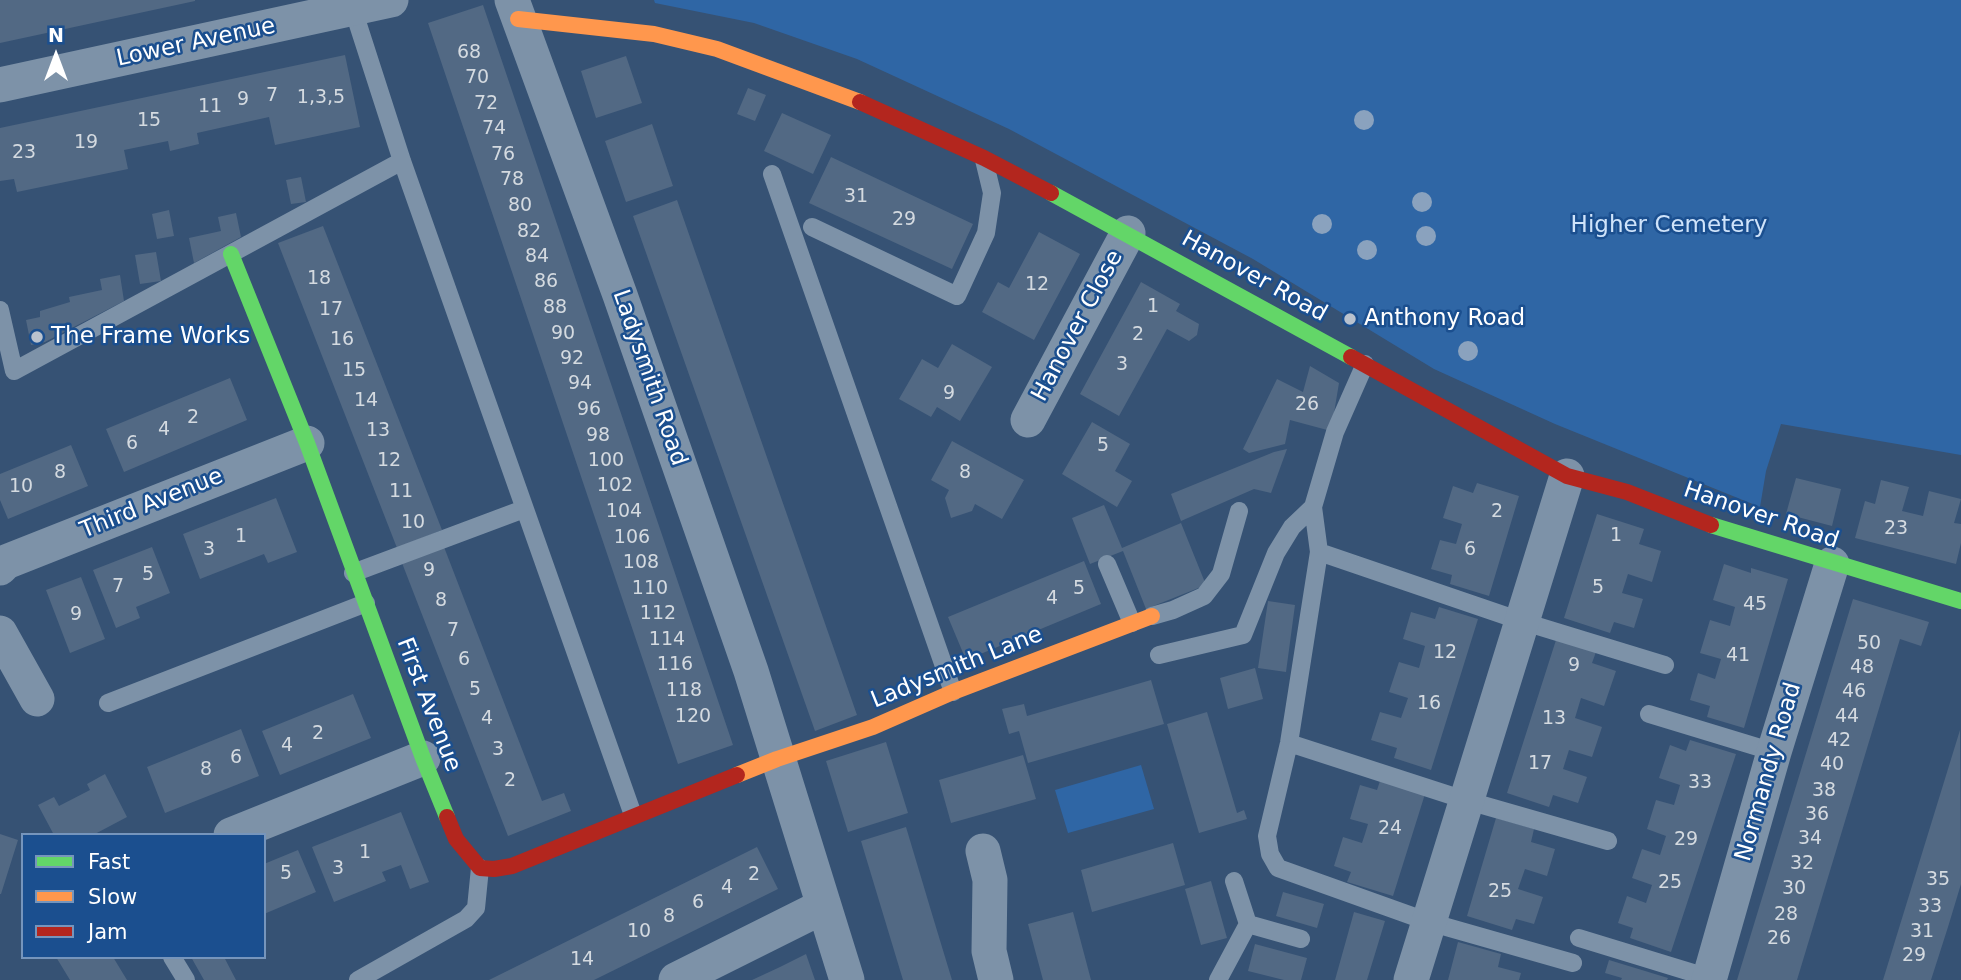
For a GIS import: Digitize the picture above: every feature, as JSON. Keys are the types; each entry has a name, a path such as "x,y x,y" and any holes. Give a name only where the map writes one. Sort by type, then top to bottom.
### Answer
{"street":[{"name":"Lower Avenue","path":"0,85 391,0"},
{"name":"Hanover Road","path":"515,10 654,34 717,49 852,100 984,159 1128,233 1567,476 1627,492 1711,525 1832,564 1961,601"},
{"name":"Ladysmith Road","path":"515,10 620,295 751,671 847,980"},
{"name":"Hanover Close","path":"1028,420 1128,233"},
{"name":"First Avenue","path":"231,254 307,443 423,758 456,839 480,868"},
{"name":"Third Avenue","path":"0,568 6,562 307,443"},
{"path":"1411,980 1567,476"},
{"name":"Normandy Road","path":"1710,979 1774,752 1832,564"},
{"name":"Ladysmith Lane","path":"777,759 873,727 953,692 1152,616"},
{"path":"0,633 37,699"},
{"path":"236,833 423,758"},
{"path":"480,868 512,866 777,759"},
{"path":"983,851 990,880 989,951 996,980"},
{"path":"677,980 824,906"}],"lane":[{"path":"353,9 402,161 634,815"},
{"path":"812,228 957,296 986,233 992,193 984,159"},
{"path":"0,310 14,371 402,161"},
{"path":"772,174 953,692"},
{"path":"1366,364 1335,432 1313,506 1319,552 1289,743 1267,836 1270,854 1278,868 1429,922 1573,963"},
{"path":"1159,655 1243,635 1276,553 1292,527 1313,506"},
{"path":"353,573 524,509"},
{"path":"1152,616 1204,596 1221,574 1239,511"},
{"path":"1319,552 1521,621 1665,665"},
{"path":"1107,564 1132,623"},
{"path":"108,703 366,603"},
{"path":"1649,714 1774,752"},
{"path":"1289,743 1465,800 1608,841"},
{"path":"358,980 466,919 476,908 480,868"},
{"path":"1218,980 1248,924 1234,880"},
{"path":"1248,924 1301,940"},
{"path":"1579,938 1710,979"},
{"path":"173,959 186,980"}],"green space":[{"name":"Higher Cemetery","path":"654,0 1961,0 1961,455 1781,424 1766,471 1760,507 1555,424 1434,369 1253,259 1009,129 857,59 754,23 655,3"},
{"path":"1141,765 1154,809 1068,833 1055,790"}],"building":[{"path":"0,0 195,0 195,1 0,43"},
{"path":"483,5 733,745 678,764 428,23"},
{"path":"345,55 360,127 275,145 269,117 197,133 199,144 170,151 168,141 124,150 128,169 17,192 14,179 0,181 0,128"},
{"path":"626,56 642,103 596,118 581,71"},
{"path":"748,88 766,95 755,121 737,114"},
{"path":"782,113 831,135 813,174 764,151"},
{"path":"652,124 673,186 626,202 605,141"},
{"path":"831,157 973,224 952,269 809,203"},
{"path":"301,177 306,202 291,204 286,180"},
{"path":"677,200 857,715 815,731 633,216"},
{"path":"169,210 174,236 157,239 152,214"},
{"path":"236,213 241,237 194,263 189,238 221,231 218,217"},
{"path":"323,226 442,530 397,548 278,243"},
{"path":"1039,232 1080,254 1034,340 982,312 998,282 1009,288"},
{"path":"156,252 161,281 140,284 135,255"},
{"path":"120,275 124,301 45,342 31,345 26,320 40,317 40,311 70,302 69,297 102,290 100,279"},
{"path":"1141,282 1180,304 1176,311 1199,324 1197,335 1189,341 1167,329 1119,416 1080,394"},
{"path":"952,344 992,367 960,421 937,407 931,417 899,399 922,359 938,368"},
{"path":"1310,366 1339,383 1331,431 1290,420 1285,444 1249,453 1243,449 1277,379 1303,392"},
{"path":"230,378 247,420 124,472 106,429"},
{"path":"1092,422 1130,444 1115,471 1132,481 1117,507 1062,474"},
{"path":"952,441 1024,480 1002,519 975,504 972,511 951,518 945,498 949,490 931,480"},
{"path":"71,445 88,486 8,519 0,500 0,474"},
{"path":"1287,449 1271,493 1254,489 1181,521 1171,494"},
{"path":"1796,478 1841,489 1832,526 1786,514"},
{"path":"1881,480 1909,487 1902,511 1923,516 1929,491 1961,499 1954,523 1961,524 1961,543 1956,564 1855,538 1865,501 1875,504"},
{"path":"1477,483 1519,496 1489,596 1450,584 1452,575 1431,569 1440,540 1456,544 1462,524 1443,518 1453,486 1473,493"},
{"path":"276,498 297,552 268,563 264,554 200,579 183,534"},
{"path":"1104,505 1122,548 1181,523 1206,585 1146,609 1123,551 1090,564 1072,518"},
{"path":"1597,514 1644,529 1639,544 1661,551 1652,582 1628,574 1622,593 1643,599 1634,628 1614,622 1610,633 1564,618"},
{"path":"152,547 170,593 136,607 140,618 116,628 93,570"},
{"path":"444,547 542,801 564,793 571,811 508,836 402,563"},
{"path":"1084,561 1101,604 966,660 948,617"},
{"path":"1724,564 1751,573 1751,568 1788,579 1744,728 1707,717 1710,706 1690,700 1698,673 1715,679 1721,659 1700,653 1710,620 1730,626 1735,607 1713,600"},
{"path":"81,577 105,639 70,653 46,590"},
{"path":"1853,599 1929,622 1921,646 1900,639 1797,980 1737,980"},
{"path":"1268,601 1295,605 1286,672 1258,668"},
{"path":"1439,607 1478,619 1431,770 1394,758 1397,748 1371,740 1380,712 1401,718 1408,698 1389,692 1399,662 1419,668 1425,646 1403,639 1411,612 1435,619"},
{"path":"1556,640 1596,652 1592,663 1616,671 1604,706 1581,698 1575,718 1602,727 1592,757 1569,750 1563,769 1587,777 1578,803 1553,795 1549,807 1507,793"},
{"path":"1255,668 1263,699 1228,709 1220,678"},
{"path":"1151,680 1164,724 1028,763 1019,731 1009,734 1002,709 1024,704 1027,716"},
{"path":"353,694 371,738 280,775 262,731"},
{"path":"1207,712 1237,813 1244,810 1247,819 1199,833 1167,724"},
{"path":"241,729 259,776 165,813 147,767"},
{"path":"1960,730 1961,884 1948,927 1931,980 1883,980"},
{"path":"1690,740 1736,754 1671,952 1630,938 1633,928 1618,923 1627,896 1646,903 1652,885 1632,878 1642,849 1660,855 1666,836 1647,829 1656,800 1674,805 1680,785 1659,778 1670,745 1686,751"},
{"path":"886,742 908,813 848,832 826,761"},
{"path":"1023,755 1036,799 951,823 939,780"},
{"path":"105,774 127,817 97,833 53,833 38,805 54,797 59,806 90,790 87,784"},
{"path":"1380,781 1425,794 1393,896 1347,882 1351,872 1334,866 1343,837 1362,843 1365,834 1368,824 1350,819 1360,785 1377,790"},
{"path":"401,812 429,882 410,889 401,865 382,872 386,881 334,902 312,847"},
{"path":"1496,818 1534,829 1531,842 1555,849 1547,876 1525,869 1518,889 1543,897 1534,924 1516,919 1512,930 1467,916"},
{"path":"906,827 952,980 903,980 861,841"},
{"path":"0,834 18,840 1,894 0,894"},
{"path":"1173,843 1185,885 1092,912 1081,870"},
{"path":"757,847 778,889 594,980 489,980"},
{"path":"298,850 316,892 266,913 266,863"},
{"path":"1211,881 1227,938 1201,945 1185,889"},
{"path":"1283,892 1324,904 1317,928 1276,916"},
{"path":"1073,912 1091,980 1043,980 1028,924"},
{"path":"1354,912 1385,921 1367,980 1335,980"},
{"path":"1458,942 1501,954 1498,967 1521,973 1519,980 1448,980"},
{"path":"1255,944 1307,958 1301,980 1284,980 1248,971"},
{"path":"806,954 815,980 752,980 780,967"},
{"path":"57,959 114,959 127,980 70,980"},
{"path":"192,959 225,959 236,980 204,980"},
{"path":"1609,960 1668,978 1621,980 1622,978 1605,973"}],"traffic: fast":[{"path":"1051,193 1351,357"},
{"path":"231,254 307,443 447,817"},
{"path":"1711,525 1961,601"}],"traffic: slow":[{"path":"518,19 654,34 717,49 860,102"},
{"path":"737,775 873,727 953,692 1152,616"}],"traffic: jam":[{"path":"860,102 984,158 1051,193"},
{"path":"1351,357 1567,476 1627,492 1711,525"},
{"path":"447,817 456,839 480,868 494,869 512,866 737,775"}],"place":[{"name":"Anthony Road","path":"1350,319"},
{"name":"The Frame Works","path":"37,337"}]}
